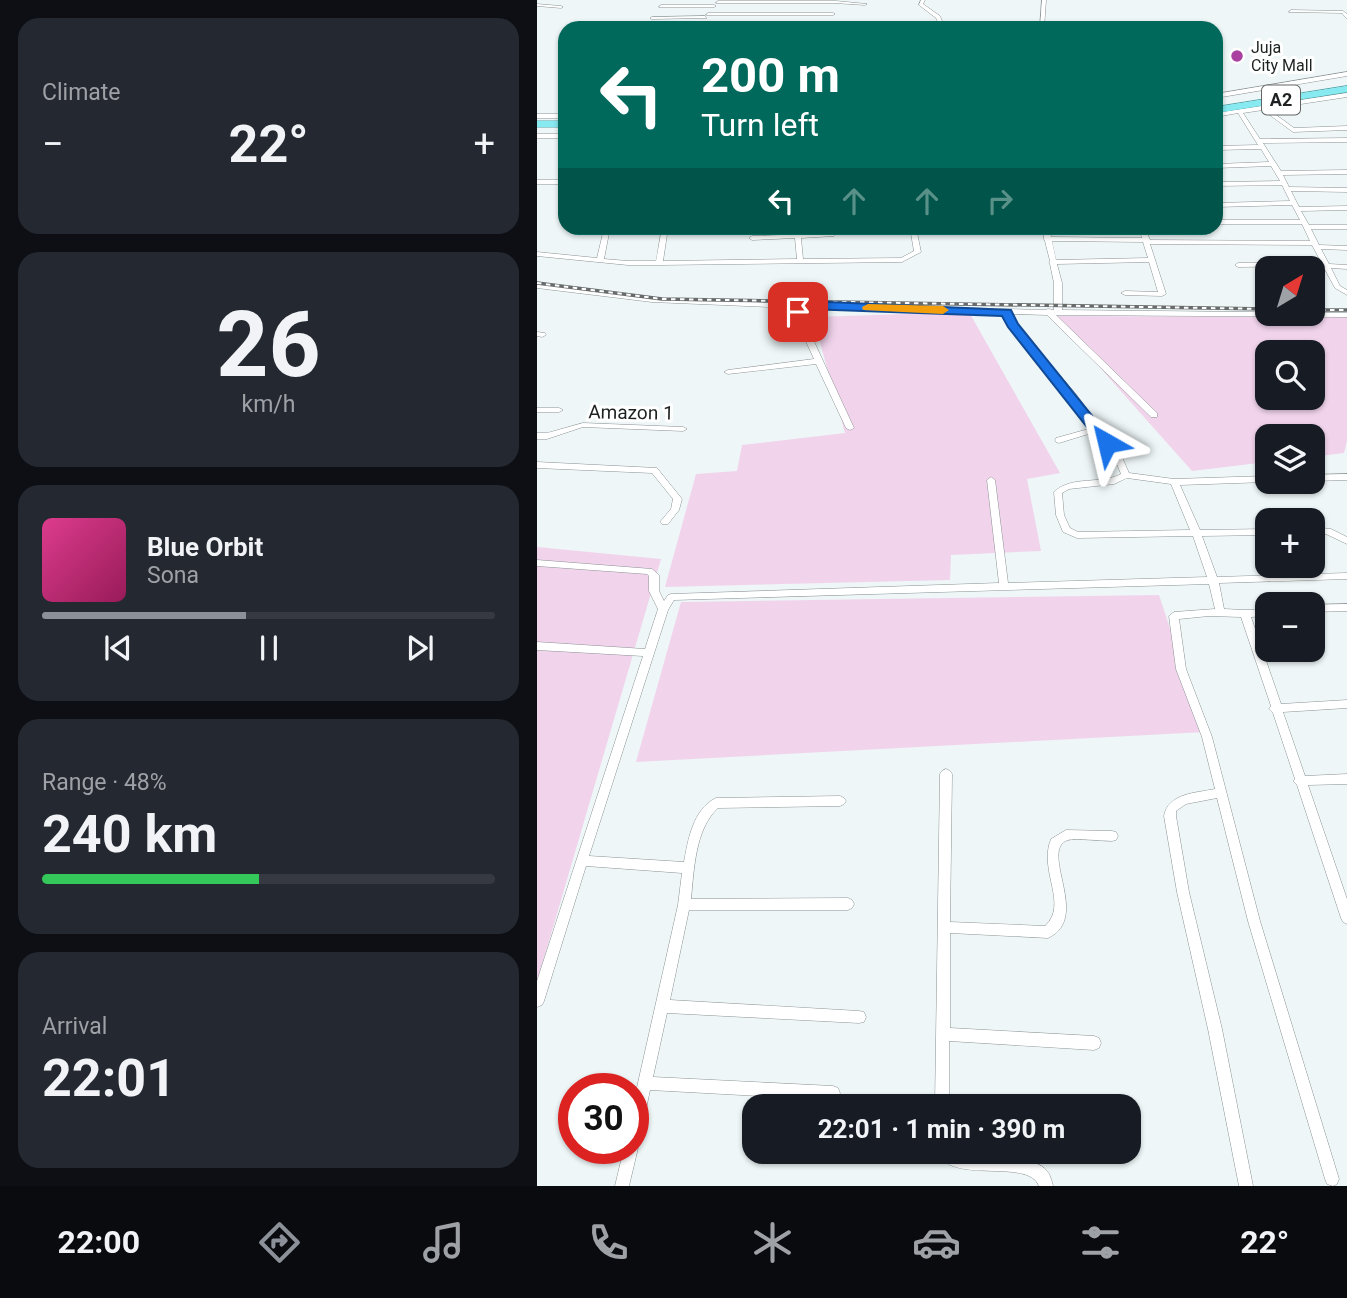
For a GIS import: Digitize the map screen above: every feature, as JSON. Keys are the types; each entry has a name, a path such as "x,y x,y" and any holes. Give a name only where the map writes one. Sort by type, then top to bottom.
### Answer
{"highway":[{"name":"A2","path":"1223,101 1347,82"},
{"name":"A2","path":"1223,111 1347,89"},
{"path":"537,124 558,124"},
{"path":"537,131 558,130"}],"street":[{"path":"923,0 921,4 940,21"},
{"path":"1042,21 1044,0"},
{"path":"1291,11 1345,15 1338,0"},
{"path":"829,21 836,2"},
{"path":"703,21 717,3"},
{"path":"661,6 717,3 865,4"},
{"path":"537,5 561,7"},
{"path":"662,18 670,6"},
{"path":"653,18 833,14"},
{"path":"1223,95 1347,74"},
{"path":"1223,112 1265,109 1347,95"},
{"path":"1265,109 1293,130 1347,128"},
{"path":"1240,112 1279,173 1337,288 1347,293"},
{"path":"537,116 558,116"},
{"path":"537,136 558,136"},
{"path":"1223,147 1347,140"},
{"path":"1223,166 1273,164"},
{"path":"1279,173 1347,172"},
{"path":"537,183 558,182"},
{"path":"1223,184 1347,190"},
{"path":"1223,205 1347,208"},
{"path":"1223,222 1347,227"},
{"path":"601,260 606,235"},
{"path":"659,263 664,235"},
{"path":"537,254 659,263 910,258 918,252 914,235"},
{"path":"1047,235 1058,283 1058,311"},
{"path":"1124,293 1162,294 1145,235"},
{"path":"752,238 832,236"},
{"path":"798,237 800,260"},
{"path":"1047,239 1347,248"},
{"path":"1052,262 1151,260"},
{"path":"1238,265 1347,267"},
{"path":"537,286 652,300 800,306 1007,312 1347,315"},
{"path":"800,306 798,312 850,428"},
{"path":"1048,311 1154,415"},
{"path":"1007,312 1012,324 1118,457 1126,475"},
{"path":"728,372 819,361"},
{"path":"537,410 559,410"},
{"name":"Amazon 1","path":"537,436 547,436 583,425 683,429"},
{"path":"1059,440 1097,429"},
{"path":"537,465 654,470 678,499 675,510 665,522"},
{"path":"1255,479 1174,482 1126,475 1114,481 1061,489 1057,495 1066,530 1077,535 1255,532"},
{"path":"1325,478 1347,477"},
{"path":"991,480 1004,586"},
{"path":"1174,482 1213,579 1220,613"},
{"path":"1325,531 1347,541"},
{"path":"537,563 649,571 654,575 654,591 663,609"},
{"path":"537,1001 663,609 671,597 1346,577"},
{"path":"1325,608 1347,607"},
{"path":"1255,613 1179,614 1174,616 1173,622 1181,669 1207,737 1258,934 1332,1179"},
{"path":"1245,614 1274,709 1347,918"},
{"path":"537,646 649,653"},
{"path":"1274,709 1347,704"},
{"path":"942,1094 946,774"},
{"path":"1299,781 1347,779"},
{"path":"1221,792 1183,800 1171,809 1170,816 1183,892 1215,1029 1246,1186"},
{"path":"648,1073 685,905 689,868 704,813 716,803 840,801"},
{"path":"946,927 1048,932 1056,927 1060,918 1061,902 1052,854 1054,843 1066,835 1112,836"},
{"path":"582,861 689,868"},
{"path":"685,905 848,904"},
{"path":"662,1006 859,1017"},
{"path":"945,1034 1094,1043"},
{"path":"649,1083 833,1093"},
{"path":"622,1186 627,1164"},
{"path":"968,1164 1028,1166 1040,1172 1046,1186"}],"shaded area":[{"path":"969,312 1060,473 1027,479 1041,551 951,555 950,580 665,587 696,474 737,471 742,445 845,433 813,317"},
{"path":"1054,316 1255,317 1255,326 1325,326 1325,317 1347,317 1347,441 1344,453 1325,455 1325,424 1255,424 1255,463 1192,471"},
{"path":"537,547 661,559 537,982"},
{"path":"1159,595 1204,732 636,762 681,602"}],"railway":[{"path":"537,283 662,299 1255,309"},
{"path":"1325,310 1347,310"}],"slow traffic":[{"path":"868,307 943,310"}],"place":[{"name":"Juja City Mall","path":"1237,56"}],"route":[{"path":"798,312 797,309 804,305 1007,312 1012,324 1072,395 1107,443"}]}
